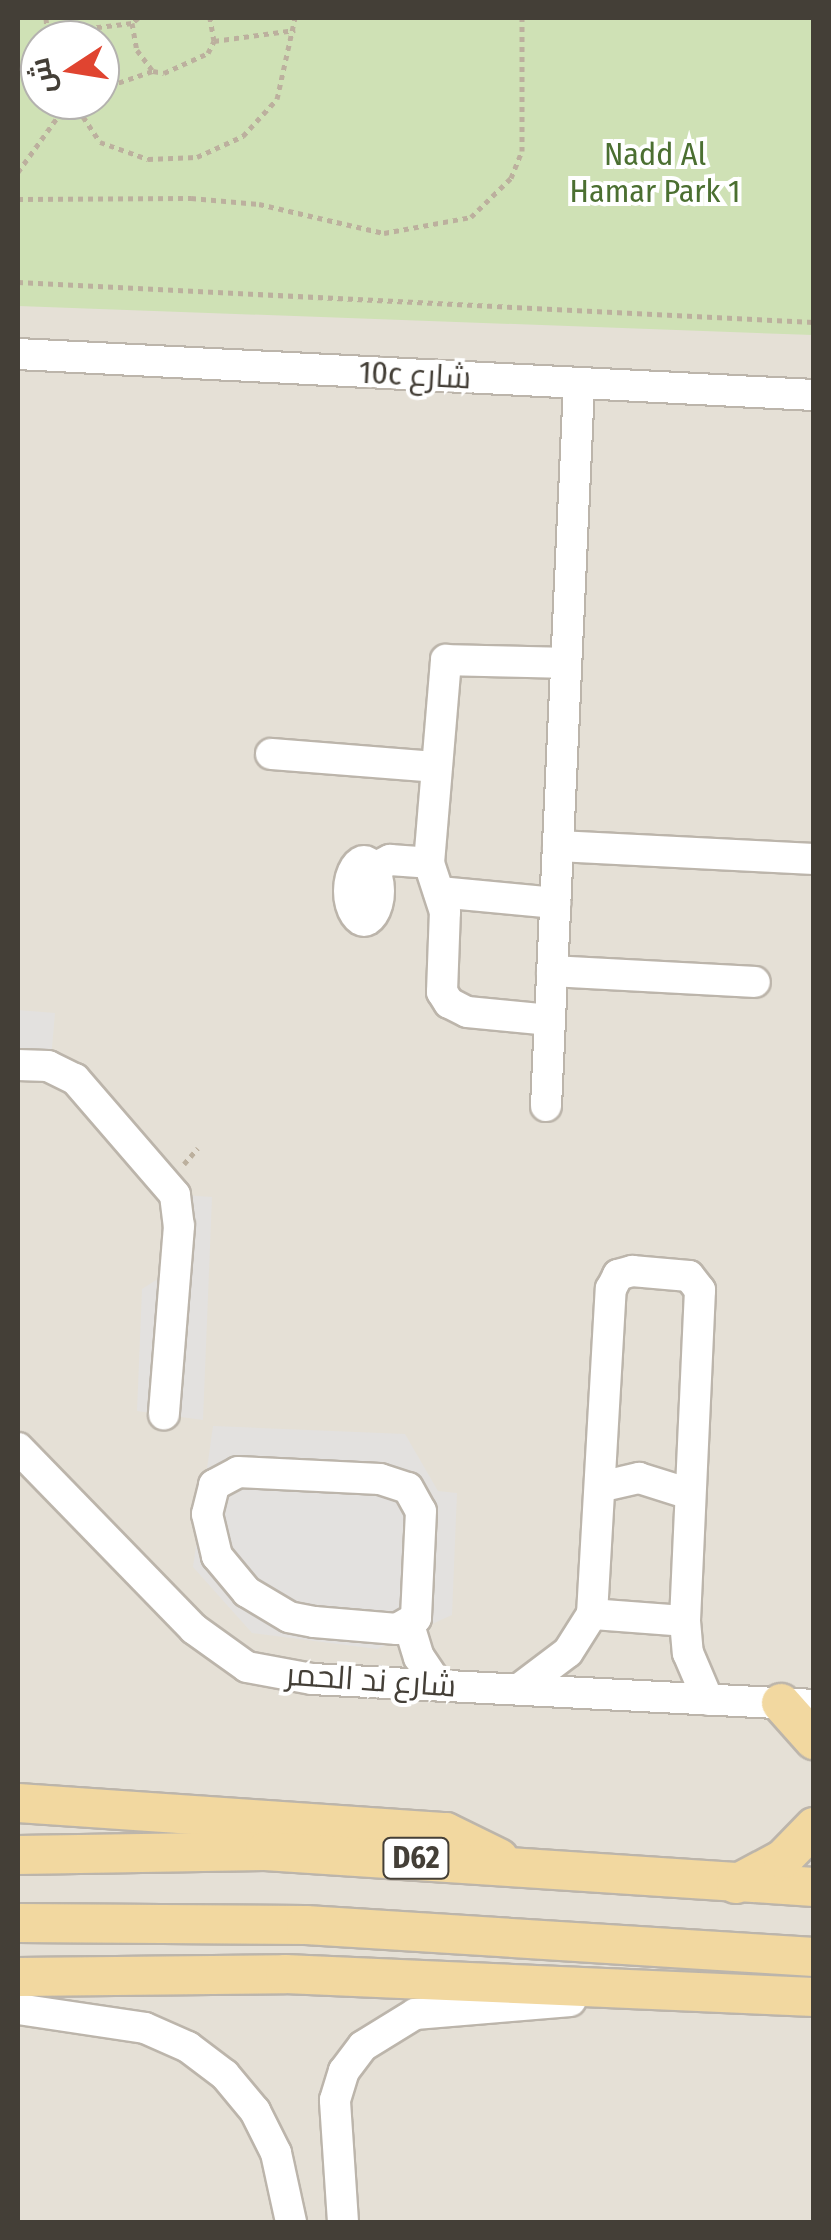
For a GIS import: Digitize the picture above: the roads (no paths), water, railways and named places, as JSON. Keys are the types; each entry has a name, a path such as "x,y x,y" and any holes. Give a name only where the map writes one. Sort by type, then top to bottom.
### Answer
{"main road":[{"path":"797,1704 814,1740"},
{"path":"18,1803 446,1832 488,1848 504,1863"},
{"path":"734,1884 783,1858 814,1826"},
{"name":"D62","path":"18,1855 265,1851 504,1863 734,1884 814,1887"},
{"path":"18,1923 306,1925 814,1957"},
{"path":"18,1977 286,1974 814,1997"}],"street":[{"name":"10c شارع","path":"18,354 814,395"},
{"path":"546,1106 579,384"},
{"path":"550,1020 468,1012 448,1004 442,992 445,912 429,862 446,660 566,663"},
{"path":"271,754 436,766"},
{"path":"558,846 814,859"},
{"path":"374,868 390,860 429,862"},
{"path":"439,892 555,904"},
{"path":"552,971 756,982"},
{"path":"18,1065 48,1066 75,1079 175,1195 179,1226 164,1414"},
{"path":"520,1689 568,1652 592,1614 604,1486 612,1281 624,1271 680,1274 700,1290 686,1622 688,1652 708,1700"},
{"name":"شارع ند الحمر","path":"18,1448 218,1651 279,1676 797,1704"},
{"path":"383,1682 396,1657 403,1627 420,1609 422,1526 417,1496 393,1480 254,1471 224,1475 214,1485 208,1498 210,1536 247,1592 290,1617 403,1627"},
{"path":"604,1486 640,1478 690,1494"},
{"path":"592,1614 686,1622"},
{"path":"403,1627 438,1684"},
{"path":"342,2222 335,2100 344,2071 386,2026 446,2008 714,1992"},
{"path":"18,2009 145,2028 188,2047 225,2076 255,2111 276,2153 292,2222"}],"park label":[{"name":"Nadd Al Hamar Park 1","path":"655,174"}]}
